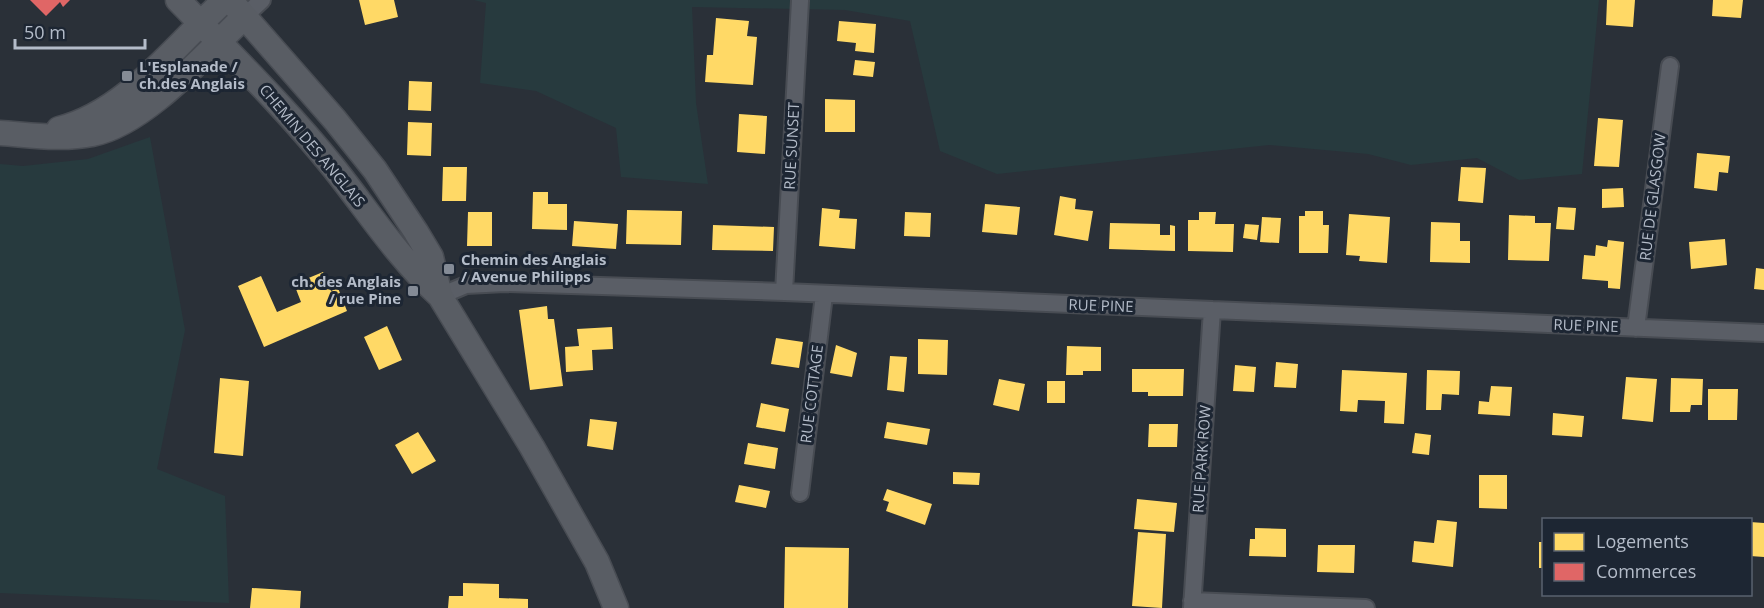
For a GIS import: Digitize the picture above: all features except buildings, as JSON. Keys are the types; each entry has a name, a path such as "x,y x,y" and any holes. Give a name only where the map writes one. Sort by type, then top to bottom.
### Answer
{"street":[{"name":"CHEMIN DES ANGLAIS","path":"178,0 279,103 334,168 412,271 440,297 553,484 597,562 616,608"},
{"path":"9,133 63,128 106,107 138,83 200,22 233,6 262,0"},
{"name":"RUE SUNSET","path":"784,292 800,1"},
{"name":"CHEMIN DES ANGLAIS","path":"233,6 335,120 392,195 431,257 440,297"},
{"path":"9,133 75,136 113,128 156,100 218,41 233,6"},
{"name":"RUE DE GLASGOW","path":"1636,328 1670,66"},
{"name":"RUE PINE","path":"440,297 466,285 505,283 784,292 1764,333"},
{"name":"RUE COTTAGE","path":"800,493 824,295"},
{"name":"RUE PARK ROW","path":"1192,604 1212,310"},
{"path":"1192,604 1366,608"}],"green space":[{"path":"474,0 1599,0 1582,174 1519,180 1477,158 1411,165 1368,154 1269,145 997,174 940,151 910,21 845,10 692,7 696,103 708,184 621,177 616,128 536,91 480,83 486,3"},
{"path":"150,137 185,330 157,469 225,496 229,603 0,593 0,164 23,166 88,159"}],"place":[{"name":"L'Esplanade / ch.des Anglais","path":"127,76"},
{"name":"Chemin des Anglais / Avenue Philipps","path":"449,269"},
{"name":"ch. des Anglais / rue Pine","path":"413,291"}]}
